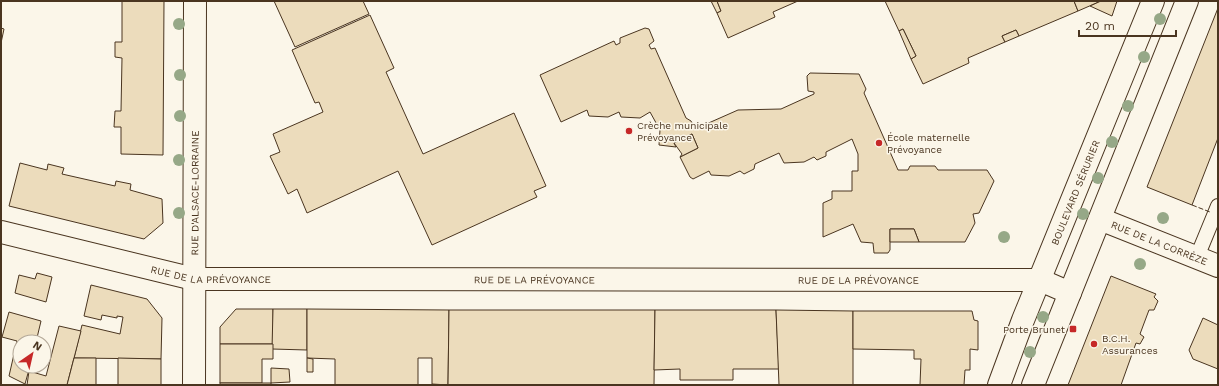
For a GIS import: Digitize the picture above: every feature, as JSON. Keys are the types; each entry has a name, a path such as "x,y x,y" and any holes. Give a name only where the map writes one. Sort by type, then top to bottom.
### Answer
{"street":[{"name":"RUE D'ALSACE-LORRAINE","path":"194,385 195,1"},
{"name":"BOULEVARD SÉRURIER","path":"999,385 1153,1"},
{"path":"1034,385 1187,1"},
{"name":"RUE DE LA CORRÈZE","path":"1100,219 1218,266"},
{"name":"RUE DE LA PRÉVOYANCE","path":"1,232 194,279 1040,280 1070,293"}],"lane":[{"path":"1197,257 1218,206"}],"building":[{"path":"122,1 164,1 163,155 121,154 121,127 114,127 115,111 121,111 122,58 115,57 115,42 122,42"},
{"path":"274,1 363,1 369,14 295,47"},
{"path":"711,1 717,1 721,11 717,13"},
{"path":"717,1 798,1 773,12 775,17 728,38 717,13 721,11"},
{"path":"885,1 1074,1 1078,11 1019,36 1016,30 1002,36 1005,42 968,58 969,63 923,84 911,59 916,56 903,29 899,31"},
{"path":"1074,1 1101,1 1078,11"},
{"path":"1101,1 1117,1 1112,16 1090,6"},
{"path":"1218,8 1218,138 1192,205 1147,187"},
{"path":"370,15 394,68 386,72 423,154 514,113 546,186 534,191 537,197 432,245 398,171 307,213 297,189 288,194 270,156 280,152 273,134 323,112 319,102 315,103 292,50"},
{"path":"1,28 4,29 1,43"},
{"path":"645,28 649,29 654,41 649,45 651,49 655,48 686,118 691,121 695,129 738,110 781,109 814,94 814,92 808,91 807,76 810,73 859,74 866,89 864,93 898,170 908,170 910,166 935,166 938,170 987,170 994,181 979,213 973,214 975,223 965,242 919,242 914,229 890,229 890,250 888,253 874,253 873,243 861,242 853,224 823,237 823,203 832,199 832,191 852,191 852,171 858,171 858,154 852,139 826,152 826,156 817,160 814,157 804,162 784,163 779,153 755,164 754,169 744,174 740,171 729,176 711,175 709,171 693,179 690,177 680,157 698,148 692,134 674,143 676,147 659,145 660,130 650,112 640,118 621,117 619,112 608,117 589,116 587,110 561,122 540,75 614,41 616,45 620,43 620,38"},
{"path":"903,29 916,56 911,59 899,31"},
{"path":"1016,30 1019,36 1005,42 1002,36"},
{"path":"692,134 698,148 680,157 682,154 674,143"},
{"path":"20,163 47,170 48,164 64,168 62,174 115,186 116,181 131,184 130,190 162,199 163,223 144,239 9,206"},
{"path":"890,229 914,229 919,242 890,242"},
{"path":"37,273 52,277 46,302 15,293 19,275 35,279"},
{"path":"1111,276 1156,294 1154,297 1158,301 1154,310 1149,310 1140,334 1144,337 1140,344 1136,343 1121,385 1068,385"},
{"path":"91,285 147,299 162,318 161,359 74,358 82,325 120,334 123,317 117,316 117,318 102,315 101,320 84,316"},
{"path":"236,309 273,309 273,344 220,344 220,327"},
{"path":"273,309 307,309 307,350 272,349"},
{"path":"307,309 449,310 448,385 432,384 432,358 418,358 418,385 335,385 335,359 307,358"},
{"path":"449,310 655,310 654,385 448,385"},
{"path":"655,310 776,310 779,369 733,369 733,380 680,380 680,369 654,370"},
{"path":"776,310 853,311 853,385 779,385"},
{"path":"853,311 972,311 974,320 978,321 978,350 970,349 970,370 965,370 964,385 920,385 921,359 914,359 914,350 853,349"},
{"path":"9,312 41,321 38,334 12,334 12,340 2,337"},
{"path":"1203,318 1218,325 1218,369 1193,359 1189,350"},
{"path":"59,326 81,331 67,385 27,385 29,374 39,374 46,376 47,374 52,374 52,353"},
{"path":"220,344 273,344 273,359 262,359 262,383 220,383"},
{"path":"74,358 96,358 96,385 67,385"},
{"path":"118,358 161,359 161,385 118,385"},
{"path":"307,358 313,359 313,372 307,372"},
{"path":"12,363 12,374 28,374 25,384 9,376"},
{"path":"271,368 289,369 290,382 271,383"},
{"path":"220,383 271,383 271,385 220,385"}],"fence":[{"path":"1192,205 1210,212"}],"place":[{"name":"Crèche municipale Prévoyance","path":"629,131"},
{"name":"École maternelle Prévoyance","path":"879,143"},
{"name":"Porte Brunet","path":"1073,329"},
{"name":"B.C.H. Assurances","path":"1094,344"}]}
